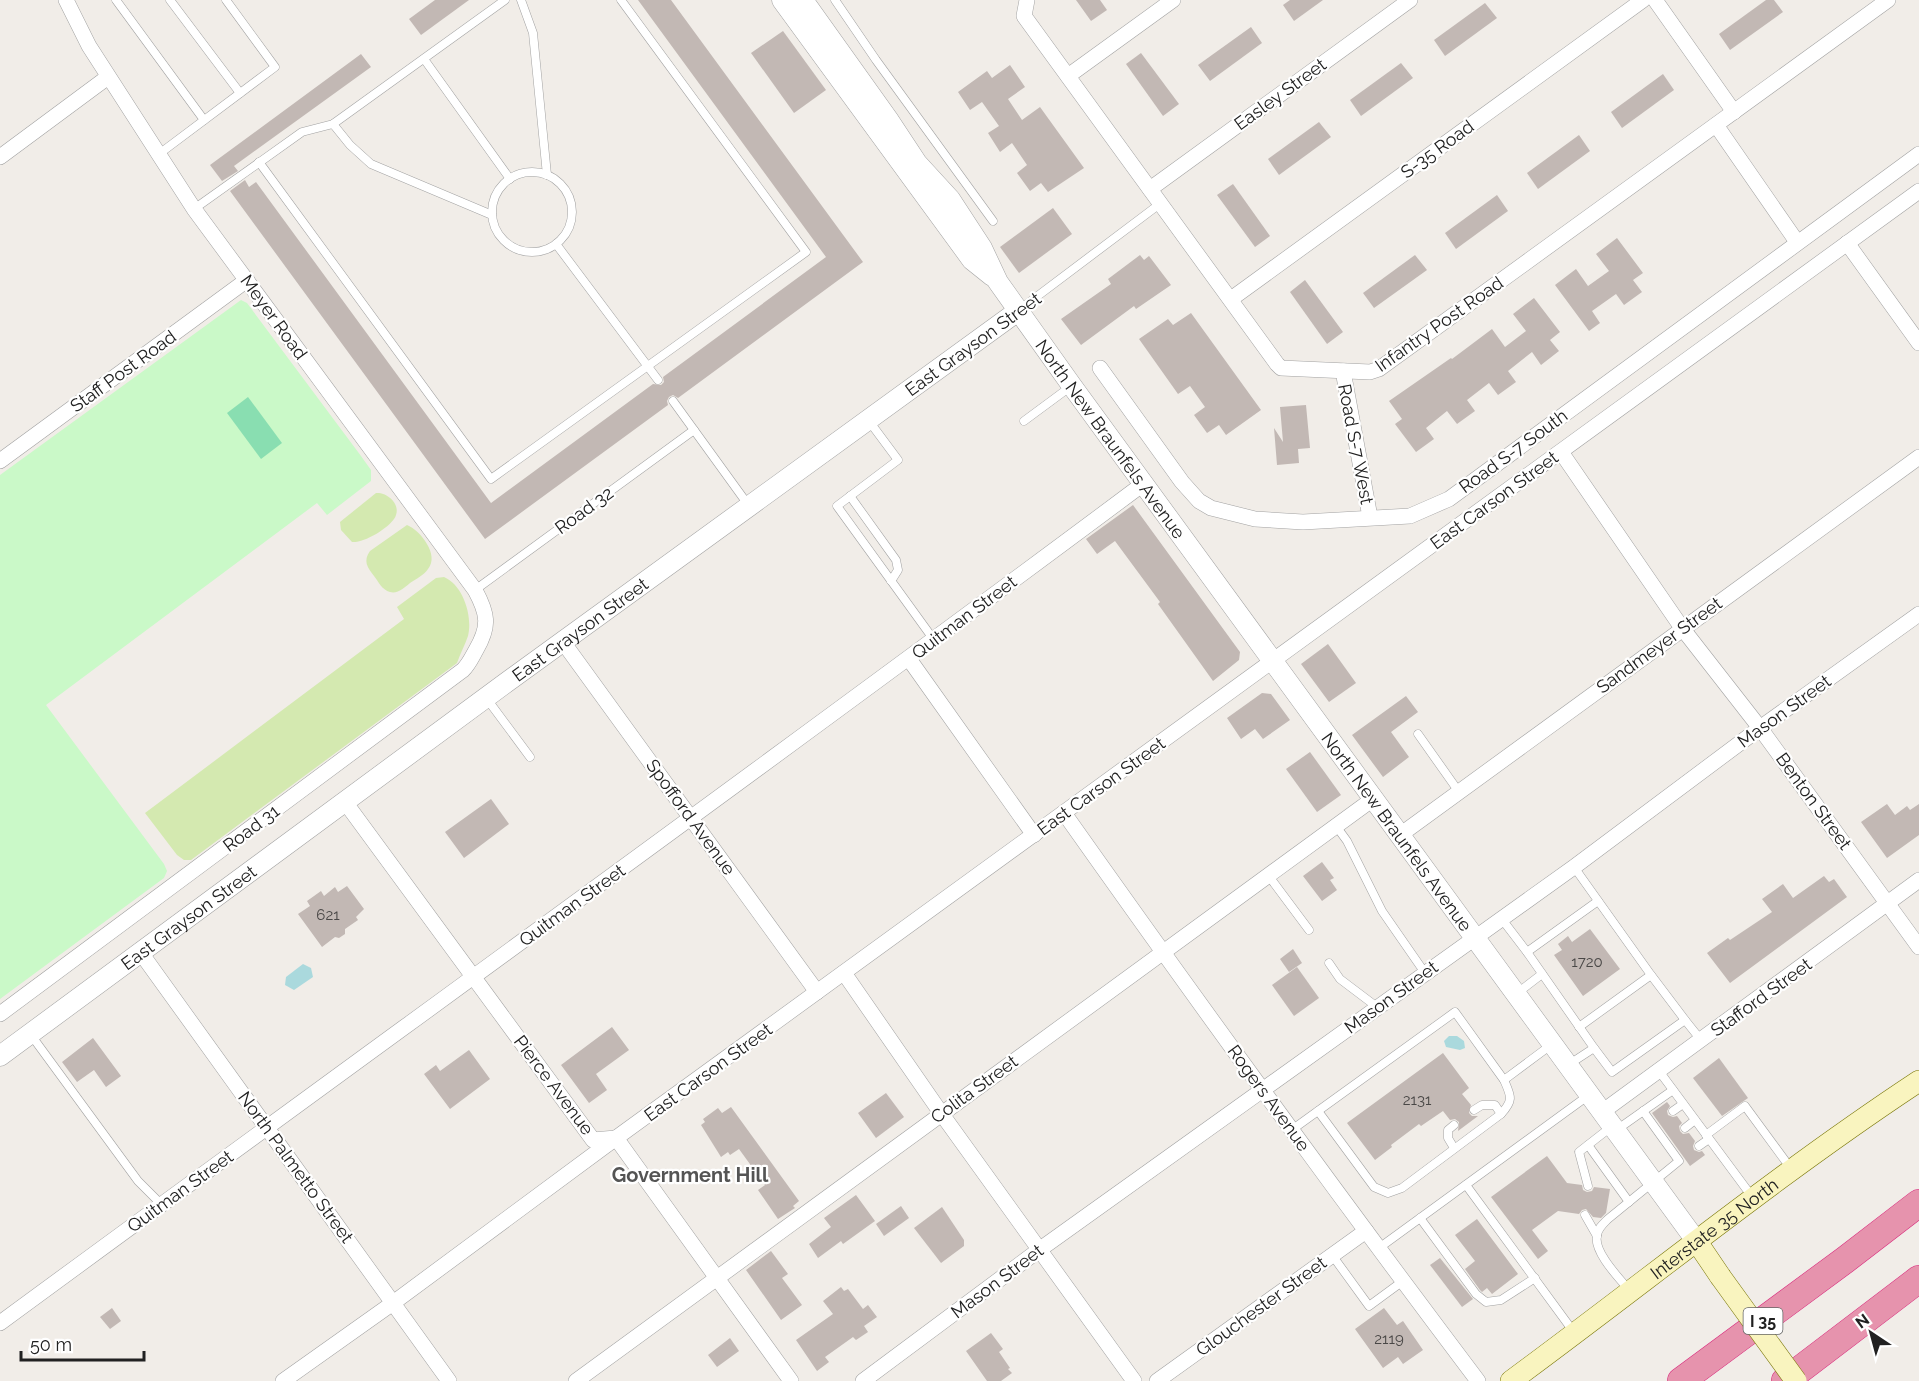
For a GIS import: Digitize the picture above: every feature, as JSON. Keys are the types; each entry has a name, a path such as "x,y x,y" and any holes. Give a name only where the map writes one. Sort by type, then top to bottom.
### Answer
{"highway":[{"path":"1845,1260 1919,1195"},
{"name":"I 35","path":"1681,1381 1919,1203"},
{"path":"1785,1381 1919,1279"},
{"path":"1829,1348 1919,1288"}],"main road":[{"name":"Interstate 35 North","path":"1511,1381 1792,1170 1919,1081"},
{"name":"North New Braunfels Avenue","path":"1697,1242 1797,1381"}],"street":[{"name":"Meyer Road","path":"66,0 89,46 194,209 475,590 483,604 486,629"},
{"name":"North New Braunfels Avenue","path":"782,0 855,86"},
{"name":"North New Braunfels Avenue","path":"803,0 855,86 972,260 998,282 1473,938 1697,1242"},
{"name":"Infantry Post Road","path":"1027,0 1024,16 1281,368 1370,372 1379,369 1888,0"},
{"path":"1068,76 1173,0"},
{"name":"Easley Street","path":"1150,189 1410,0"},
{"name":"S-35 Road","path":"1231,299 1643,0"},
{"path":"1655,0 1734,112"},
{"path":"0,157 108,77"},
{"path":"1716,125 1797,242"},
{"name":"Road S-7 South","path":"1100,368 1182,482 1199,501 1211,508 1255,519 1291,521 1410,516 1449,499 1919,154"},
{"name":"East Carson Street","path":"283,1381 1919,191"},
{"path":"1847,243 1919,343"},
{"name":"Staff Post Road","path":"0,461 247,280"},
{"name":"East Grayson Street","path":"0,1056 486,698 1018,311"},
{"name":"Road S-7 West","path":"1342,371 1370,517"},
{"name":"Benton Street","path":"1561,452 1682,628 1760,728 1919,947"},
{"name":"Sandmeyer Street","path":"1400,835 1919,457"},
{"name":"Quitman Street","path":"0,1323 472,976 692,818 1143,484"},
{"name":"Mason Street","path":"863,1381 1039,1250 1574,867 1760,728 1919,614"},
{"name":"Road 31","path":"0,1014 463,670 483,639 486,629"},
{"name":"Spofford Avenue","path":"563,642 817,992"},
{"path":"909,658 1034,835"},
{"name":"Colita Street","path":"581,1380 941,1113 1373,799"},
{"name":"Pierce Avenue","path":"345,802 594,1140 616,1138 791,1381"},
{"name":"Rogers Avenue","path":"1064,813 1162,952 1478,1381"},
{"name":"Stafford Street","path":"1610,1123 1659,1071 1919,880"},
{"name":"North Palmetto Street","path":"141,953 449,1381"},
{"path":"844,973 941,1113 1134,1381"},
{"name":"Glouchester Street","path":"1157,1381 1366,1231"}],"lane":[{"path":"116,0 204,120"},
{"path":"170,0 240,93"},
{"path":"159,154 274,67 226,0"},
{"path":"194,209 302,132 333,124 505,0"},
{"path":"521,0 534,33 547,175"},
{"path":"259,162 491,479 806,252 621,0"},
{"path":"835,0 993,220"},
{"path":"424,58 510,178"},
{"path":"333,124 350,145 371,164 492,215"},
{"path":"524,172 547,175 562,186 571,202 571,221 563,238 556,244 538,252 519,250 497,233 492,215 494,198 510,178 524,172"},
{"name":"East Grayson Street","path":"1018,311 1161,203"},
{"path":"556,244 658,380"},
{"path":"1024,421 1072,386"},
{"path":"673,401 750,507"},
{"path":"869,421 898,460 837,506 934,640"},
{"name":"Road 32","path":"475,590 694,430"},
{"path":"850,496 896,561 898,570 891,581"},
{"path":"486,698 530,757"},
{"path":"1419,735 1459,792"},
{"path":"1336,826 1347,841 1382,910 1425,973"},
{"path":"1574,867 1651,975 1701,1040"},
{"path":"1268,875 1309,930"},
{"path":"1527,952 1598,901"},
{"path":"1501,918 1612,1072 1685,1020"},
{"path":"1329,963 1340,979 1377,1007"},
{"path":"1514,994 1542,974"},
{"path":"1579,1027 1651,975"},
{"path":"1293,1130 1318,1111 1455,1012 1504,1080 1510,1095 1510,1105 1501,1114 1402,1188 1388,1193 1374,1187 1318,1111"},
{"path":"30,1034 138,1181 162,1204"},
{"path":"1504,1080 1552,1045"},
{"path":"1568,1066 1594,1048"},
{"path":"1659,1071 1754,1199"},
{"path":"1588,1186 1579,1152 1610,1123 1642,1111 1673,1090"},
{"path":"1379,1248 1589,1095"},
{"path":"1673,1111 1683,1104"},
{"path":"1474,1110 1482,1105 1494,1105 1501,1114"},
{"path":"1699,1146 1745,1106 1792,1170"},
{"path":"1596,1236 1600,1227 1608,1219 1681,1159 1655,1124 1642,1111"},
{"path":"1685,1128 1695,1120"},
{"path":"1454,1125 1448,1130 1448,1138 1454,1148"},
{"path":"1588,1145 1629,1202"},
{"path":"1466,1185 1575,1334"},
{"path":"1586,1215 1603,1256 1631,1293"},
{"path":"1420,1218 1476,1294 1486,1302 1501,1300 1534,1278"},
{"path":"1332,1255 1369,1306 1404,1281"}],"green space":[{"path":"241,300 247,303 361,456 371,470 371,481 327,515 317,503 46,705 167,871 164,878 0,999 0,475"},
{"path":"248,397 282,443 261,459 227,413"},
{"path":"376,493 381,493 393,501 397,509 394,519 375,535 352,542 341,530 340,522"},
{"path":"407,525 423,537 430,550 431,563 424,573 403,589 390,592 382,587 369,570 367,558 370,551"},
{"path":"444,577 451,581 461,594 468,611 468,636 457,663 191,860 184,860 177,855 145,813 404,619 397,607 436,578"}],"water":[{"path":"303,964 311,968 313,977 294,990 285,985 286,977"},
{"path":"1449,1036 1457,1036 1464,1041 1465,1048 1460,1050 1446,1047 1444,1041"}],"building":[{"path":"435,0 469,0 421,35 409,19"},
{"path":"638,0 671,0 863,262 678,398 673,395 669,397 668,405 485,539 230,191 245,180 249,187 256,182 491,503 653,384 661,385 664,382 663,377 826,257"},
{"path":"1076,0 1100,0 1107,10 1091,21"},
{"path":"1290,0 1323,0 1294,21 1283,5"},
{"path":"1766,0 1774,0 1783,12 1730,50 1719,34"},
{"path":"1485,3 1497,18 1445,56 1434,40"},
{"path":"1251,27 1262,43 1210,81 1198,65"},
{"path":"783,31 826,90 794,113 751,53"},
{"path":"1141,53 1179,104 1163,116 1126,64"},
{"path":"361,54 371,67 234,166 238,171 222,181 210,165"},
{"path":"1401,63 1413,78 1361,116 1350,100"},
{"path":"1010,65 1025,87 1008,99 1022,120 1040,107 1084,168 1048,192 1041,183 1030,191 1017,173 1027,165 1012,143 1000,152 988,133 999,126 982,102 970,110 958,92 987,71 992,78"},
{"path":"1663,74 1674,90 1622,128 1611,112"},
{"path":"1319,122 1331,137 1279,175 1268,159"},
{"path":"1579,135 1590,151 1538,189 1527,173"},
{"path":"1233,184 1270,236 1255,247 1217,195"},
{"path":"1497,195 1508,211 1456,249 1445,233"},
{"path":"1053,208 1072,234 1019,273 1000,247"},
{"path":"1617,238 1643,273 1633,280 1642,292 1624,305 1616,294 1592,311 1600,323 1589,331 1555,285 1576,269 1588,286 1609,271 1596,254"},
{"path":"1140,255 1144,260 1149,256 1171,285 1136,309 1134,306 1081,345 1061,319 1111,284 1108,279"},
{"path":"1415,255 1427,270 1374,308 1363,293"},
{"path":"1305,280 1343,332 1327,344 1290,292"},
{"path":"1534,298 1560,332 1550,340 1559,351 1541,365 1532,352 1508,371 1516,382 1498,395 1489,383 1467,400 1475,411 1457,424 1447,411 1426,428 1434,439 1416,452 1395,424 1402,419 1389,401 1492,329 1505,347 1526,331 1513,314"},
{"path":"1191,313 1261,410 1226,435 1219,425 1207,433 1194,415 1205,407 1190,386 1178,394 1139,339 1168,319 1173,325"},
{"path":"1306,405 1310,448 1298,449 1299,463 1277,465 1274,428 1283,442 1280,407"},
{"path":"1133,505 1240,652 1239,660 1213,681 1158,604 1160,602 1115,541 1097,554 1086,539"},
{"path":"1328,644 1356,683 1329,702 1301,664"},
{"path":"1262,693 1271,694 1290,720 1263,739 1255,729 1241,739 1227,718"},
{"path":"1406,696 1418,712 1391,732 1409,757 1383,777 1352,735"},
{"path":"1310,752 1341,795 1317,812 1286,769"},
{"path":"491,799 509,824 464,858 445,832"},
{"path":"1887,804 1895,815 1907,806 1910,810 1919,804 1919,835 1887,858 1861,822"},
{"path":"1322,862 1334,878 1330,880 1337,890 1322,901 1303,876"},
{"path":"1824,876 1829,882 1834,879 1847,897 1730,983 1707,953 1772,912 1762,899 1783,884 1793,898"},
{"path":"347,886 364,909 356,917 358,920 345,929 345,934 339,938 335,937 322,947 298,914 310,906 307,901 321,891 324,896 335,887 338,892"},
{"path":"1590,929 1620,969 1583,996 1554,955 1562,950 1558,944 1568,936 1572,942"},
{"path":"1293,949 1302,963 1289,972 1280,959"},
{"path":"1297,967 1319,998 1294,1016 1272,985"},
{"path":"612,1027 629,1050 596,1074 607,1090 589,1103 561,1065"},
{"path":"93,1038 121,1076 106,1087 94,1070 77,1082 62,1062"},
{"path":"469,1050 490,1079 450,1109 424,1074 436,1065 440,1071"},
{"path":"1443,1053 1469,1088 1462,1094 1471,1105 1469,1113 1472,1116 1478,1116 1458,1131 1459,1122 1455,1119 1450,1120 1443,1111 1421,1126 1419,1124 1375,1160 1347,1123"},
{"path":"1719,1058 1748,1098 1722,1116 1693,1078"},
{"path":"886,1093 904,1117 876,1138 858,1113"},
{"path":"1667,1102 1670,1106 1667,1111 1668,1115 1677,1116 1682,1123 1679,1126 1680,1131 1683,1134 1689,1133 1695,1141 1694,1150 1702,1151 1705,1155 1690,1166 1652,1113"},
{"path":"731,1107 799,1201 793,1206 795,1208 778,1219 758,1190 765,1185 739,1149 730,1155 728,1152 721,1157 701,1125 705,1122 703,1119 718,1108 722,1113"},
{"path":"1547,1156 1567,1183 1582,1185 1583,1190 1587,1192 1592,1191 1594,1187 1610,1189 1606,1213 1601,1218 1593,1217 1586,1209 1579,1214 1558,1211 1532,1230 1548,1251 1538,1259 1491,1197"},
{"path":"856,1195 875,1221 843,1244 841,1241 818,1258 809,1244 831,1227 824,1218"},
{"path":"901,1206 909,1218 884,1236 876,1224"},
{"path":"942,1207 964,1240 964,1246 941,1263 914,1228"},
{"path":"1477,1219 1518,1274 1492,1294 1487,1288 1482,1292 1465,1269 1475,1261 1455,1235"},
{"path":"771,1251 788,1274 782,1278 802,1305 781,1320 746,1270"},
{"path":"1440,1258 1473,1299 1462,1307 1430,1265"},
{"path":"841,1287 844,1291 848,1289 863,1309 868,1305 877,1317 864,1326 868,1332 856,1340 853,1337 825,1357 829,1362 817,1371 796,1340 833,1314 823,1301"},
{"path":"112,1308 121,1321 110,1329 100,1317"},
{"path":"1384,1308 1397,1325 1403,1321 1423,1350 1403,1364 1398,1357 1383,1368 1355,1329"},
{"path":"991,1333 1003,1349 999,1352 1012,1373 1001,1381 987,1381 966,1351"},
{"path":"730,1338 739,1351 717,1367 708,1355"}],"district":[{"name":"Government Hill","path":"690,1175"}]}
